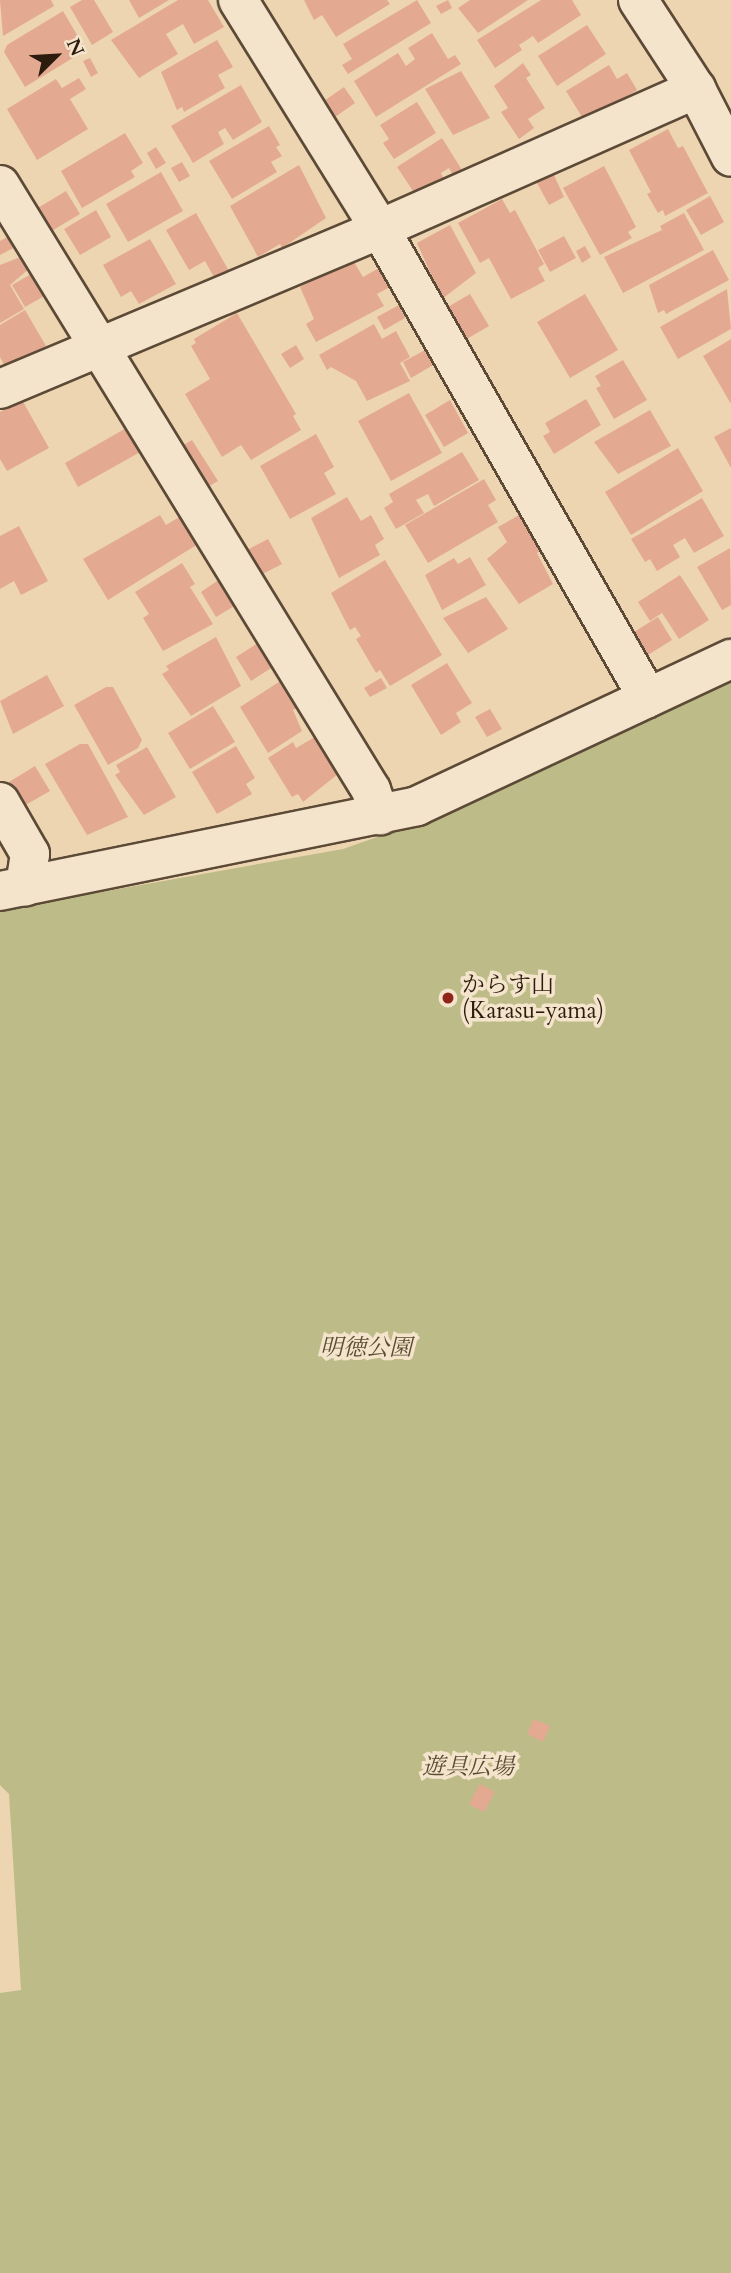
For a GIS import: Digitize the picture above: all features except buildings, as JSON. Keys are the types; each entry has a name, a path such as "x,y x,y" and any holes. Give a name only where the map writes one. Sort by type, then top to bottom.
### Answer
{"street":[{"path":"238,0 380,229 648,698"},
{"path":"638,0 696,89 731,157"},
{"path":"0,389 380,229 696,89"},
{"path":"0,185 102,346 371,790 380,815"},
{"path":"13,889 417,806 731,659"},
{"path":"0,802 30,854 13,889"}],"green space":[{"name":"明徳公園","path":"731,681 731,2273 0,2273 0,1993 21,1990 9,1794 0,1785 0,910 343,849 445,813"}],"place":[{"name":"からす山 (Karasu-yama)","path":"448,998"}],"park label":[{"name":"遊具広場","path":"468,1767"}]}
